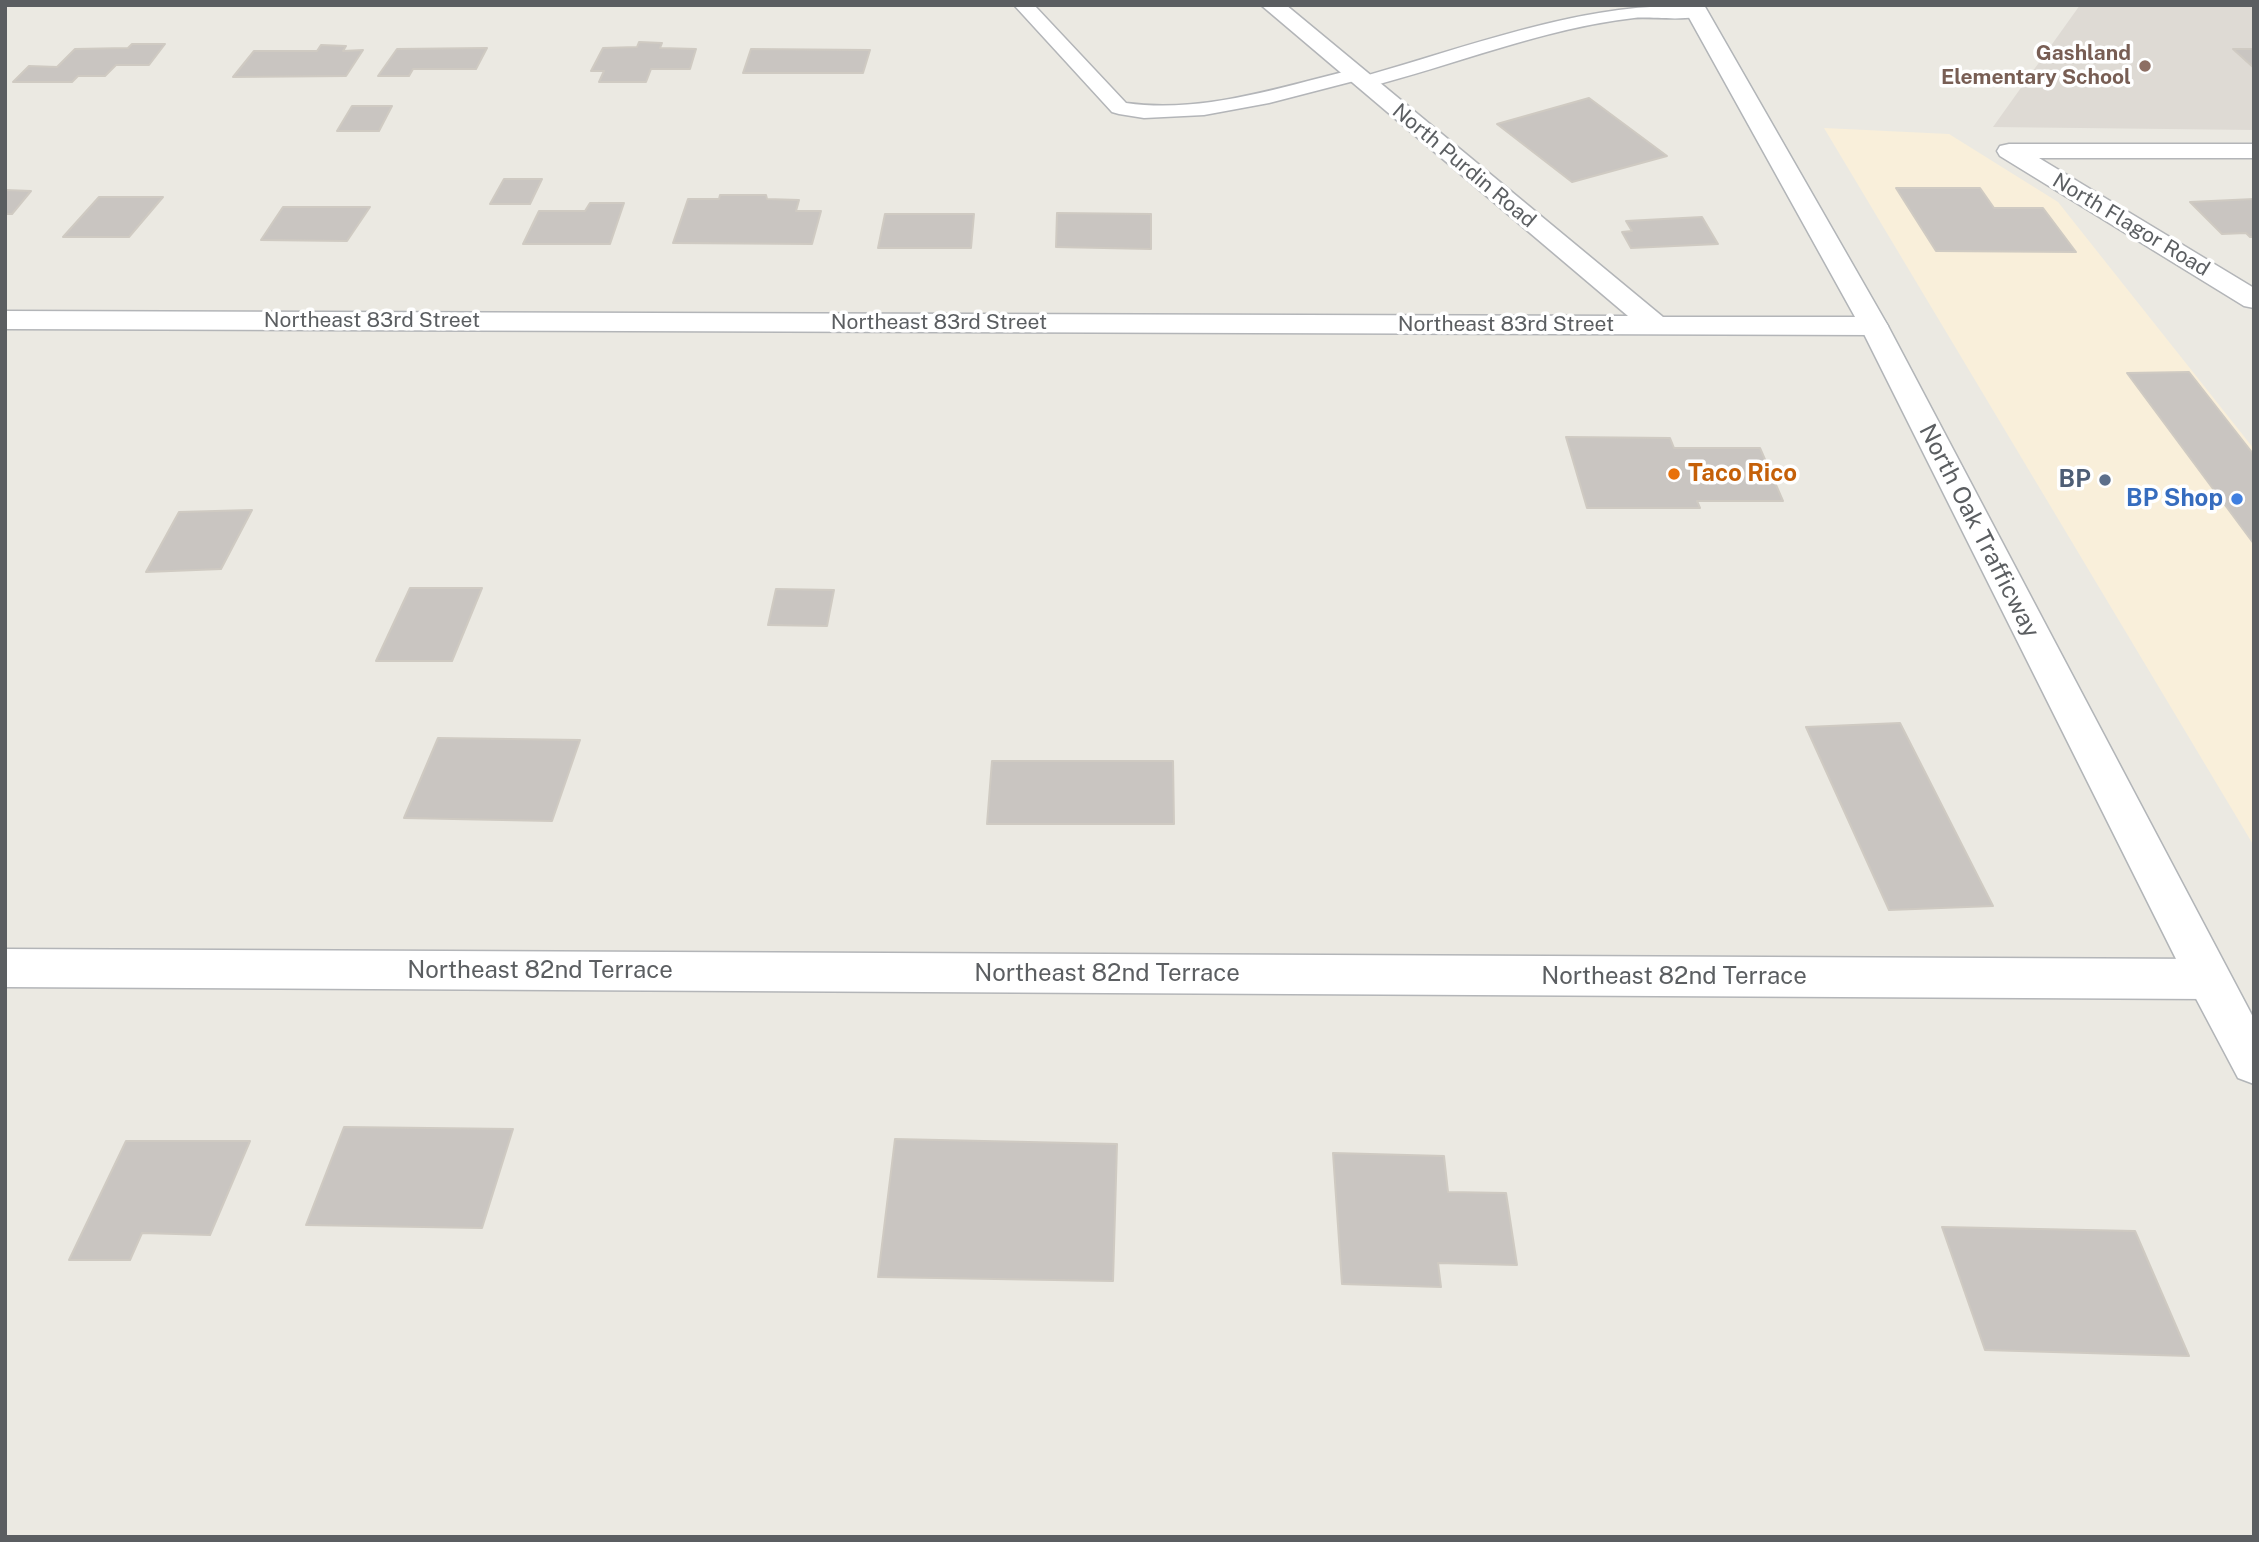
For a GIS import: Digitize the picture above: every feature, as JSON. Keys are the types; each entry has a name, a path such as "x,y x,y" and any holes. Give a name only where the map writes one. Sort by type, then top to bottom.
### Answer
{"street":[{"name":"North Purdin Road","path":"1272,5 1657,326"},
{"name":"North Oak Trafficway","path":"1695,9 1874,326 2208,979 2252,1056"},
{"name":"North Flagor Road","path":"2254,151 2009,151 2254,300"},
{"name":"Northeast 83rd Street","path":"5,320 1874,326"},
{"name":"Northeast 82nd Terrace","path":"5,968 2208,979"}],"lane":[{"path":"1023,5 1119,108 1140,113 1171,113 1359,78 1586,20 1636,12 1695,9"}],"shaded area":[{"name":"Gashland Elementary School","path":"2080,5 2254,5 2254,130 1993,127"},
{"path":"1824,128 1949,134 2058,202 2254,449 2254,846"}],"building":[{"path":"639,42 662,43 660,48 696,49 690,69 651,69 646,82 599,82 604,71 591,71 603,48 637,47"},
{"path":"132,44 165,44 149,65 116,65 105,76 78,76 72,82 13,82 29,66 57,67 75,49 128,48"},
{"path":"321,45 346,46 343,51 363,50 346,76 233,77 254,51 317,51"},
{"path":"487,48 476,69 413,69 409,76 378,76 397,49"},
{"path":"751,49 870,50 863,73 743,73"},
{"path":"2233,49 2254,49 2254,68"},
{"path":"1589,98 1667,156 1572,182 1497,124"},
{"path":"352,106 392,106 379,131 337,131"},
{"path":"504,179 542,179 530,204 490,204"},
{"path":"1896,188 1980,188 1994,208 2043,208 2076,252 1936,251"},
{"path":"5,190 31,191 12,214 5,214"},
{"path":"720,195 766,195 767,199 799,200 796,211 821,211 812,244 673,243 688,199 719,199"},
{"path":"99,197 163,197 129,237 63,237"},
{"path":"2254,199 2254,237 2246,233 2222,234 2190,202"},
{"path":"590,203 624,203 610,244 523,244 539,211 585,211"},
{"path":"283,207 370,207 347,241 261,240"},
{"path":"1057,213 1151,214 1151,249 1056,247"},
{"path":"885,214 974,214 971,248 878,248"},
{"path":"1702,217 1718,244 1631,248 1622,232 1632,231 1626,221"},
{"name":"BP Shop","path":"2189,372 2254,455 2254,544 2127,373"},
{"name":"Taco Rico","path":"1566,437 1670,438 1674,448 1760,448 1783,501 1697,501 1700,508 1587,508"},
{"path":"252,510 221,569 146,572 179,512"},
{"path":"410,588 482,588 452,661 376,661"},
{"path":"776,589 834,590 827,626 768,625"},
{"path":"1900,723 1993,906 1889,910 1806,727"},
{"path":"438,738 580,740 552,821 404,818"},
{"path":"992,761 1173,761 1174,824 987,824"},
{"path":"344,1127 513,1129 482,1228 306,1225"},
{"path":"895,1139 1117,1144 1113,1281 878,1277"},
{"path":"126,1141 250,1141 210,1235 142,1233 130,1260 69,1260"},
{"path":"1333,1153 1444,1156 1448,1192 1506,1193 1517,1265 1438,1263 1441,1287 1342,1284"},
{"path":"1942,1227 2135,1231 2189,1356 1985,1350"}],"place":[{"name":"Gashland Elementary School","path":"2145,66"},
{"name":"Taco Rico","path":"1674,474"},
{"name":"BP","path":"2105,480"},
{"name":"BP Shop","path":"2237,499"}]}
